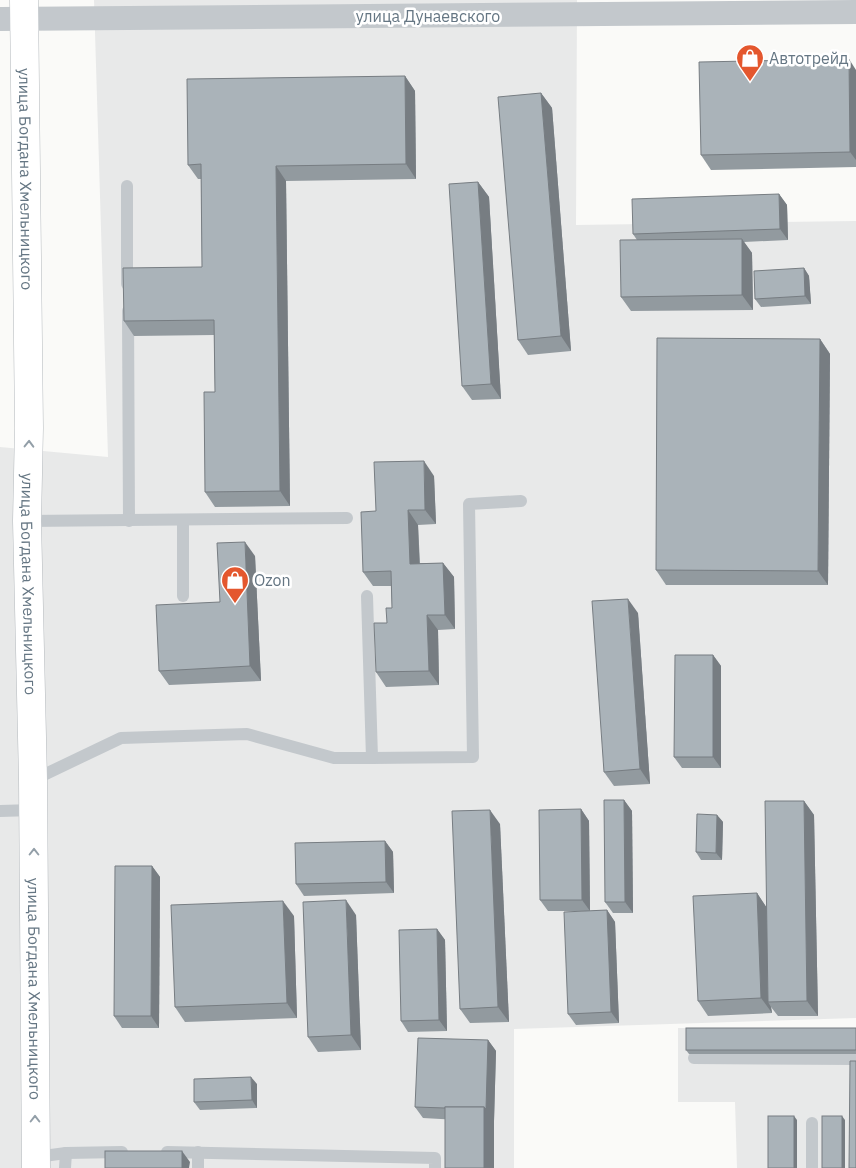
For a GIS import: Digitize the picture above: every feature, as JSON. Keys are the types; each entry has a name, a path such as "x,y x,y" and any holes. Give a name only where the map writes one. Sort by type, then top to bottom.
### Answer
{"highway":[{"name":"улица Богдана Хмельницкого","path":"16,13 29,428 27,521 33,780 36,1162"}],"street":[{"name":"улица Дунаевского","path":"16,13 853,8"}],"lane":[{"path":"127,186 129,520"},
{"path":"33,780 121,738 247,734 334,758 473,756 468,504 521,501"},
{"path":"27,521 347,518"},
{"path":"183,520 183,596"},
{"path":"367,596 372,758"},
{"path":"0,811 33,810"},
{"path":"694,1058 856,1059"},
{"path":"812,1123 812,1168"},
{"path":"36,1162 66,1153 132,1152"},
{"path":"151,1152 435,1158 435,1168"},
{"path":"198,1152 198,1168"},
{"path":"65,1168 66,1153"}],"shaded area":[{"path":"94,0 577,0 576,225 856,221 856,1018 514,1029 514,1168 0,1168 0,447 108,457"},
{"path":"678,1028 856,1028 856,1168 737,1168 735,1102 678,1102"}],"building":[{"path":"849,59 850,152 701,155 699,62"},
{"path":"405,76 406,164 276,166 280,491 205,492 204,392 215,392 214,320 124,321 123,268 202,267 201,164 188,165 187,79"},
{"path":"541,93 561,336 518,340 498,97"},
{"path":"478,182 491,384 462,386 449,184"},
{"path":"779,194 780,229 633,234 632,199"},
{"path":"742,239 742,295 621,297 620,240"},
{"path":"804,268 805,296 755,299 754,271"},
{"path":"657,338 820,339 818,571 656,570"},
{"path":"424,461 425,510 408,510 410,564 443,563 445,615 427,615 429,671 376,672 374,623 387,623 386,608 392,608 391,571 363,572 361,512 376,511 374,462"},
{"path":"245,542 250,666 159,671 156,605 220,602 217,543"},
{"path":"628,599 640,769 604,772 592,601"},
{"path":"675,655 713,655 713,757 674,757"},
{"path":"604,800 624,800 625,902 605,902"},
{"path":"765,801 804,801 807,1001 768,1002"},
{"path":"581,809 582,900 540,900 539,810"},
{"path":"490,810 498,1007 460,1009 452,811"},
{"path":"697,814 717,815 716,853 696,852"},
{"path":"385,841 386,882 296,884 295,843"},
{"path":"115,866 152,866 151,1016 114,1016"},
{"path":"757,893 761,998 698,1001 693,896"},
{"path":"346,900 351,1035 308,1037 303,902"},
{"path":"283,901 287,1003 175,1007 171,905"},
{"path":"607,910 611,1012 568,1014 564,912"},
{"path":"437,929 439,1020 401,1021 399,930"},
{"path":"686,1028 856,1028 856,1050 686,1050"},
{"path":"418,1038 488,1040 486,1109 484,1107 415,1107"},
{"path":"850,1061 856,1061 856,1168 849,1168"},
{"path":"251,1077 252,1100 194,1102 194,1079"},
{"path":"445,1107 484,1107 484,1168 445,1168"},
{"path":"768,1116 794,1116 794,1168 768,1168"},
{"path":"822,1116 842,1116 842,1168 822,1168"},
{"path":"105,1151 182,1151 182,1168 105,1168"}],"place":[{"name":"Автотрейд","path":"750,82"},
{"name":"Ozon","path":"235,604"}]}
